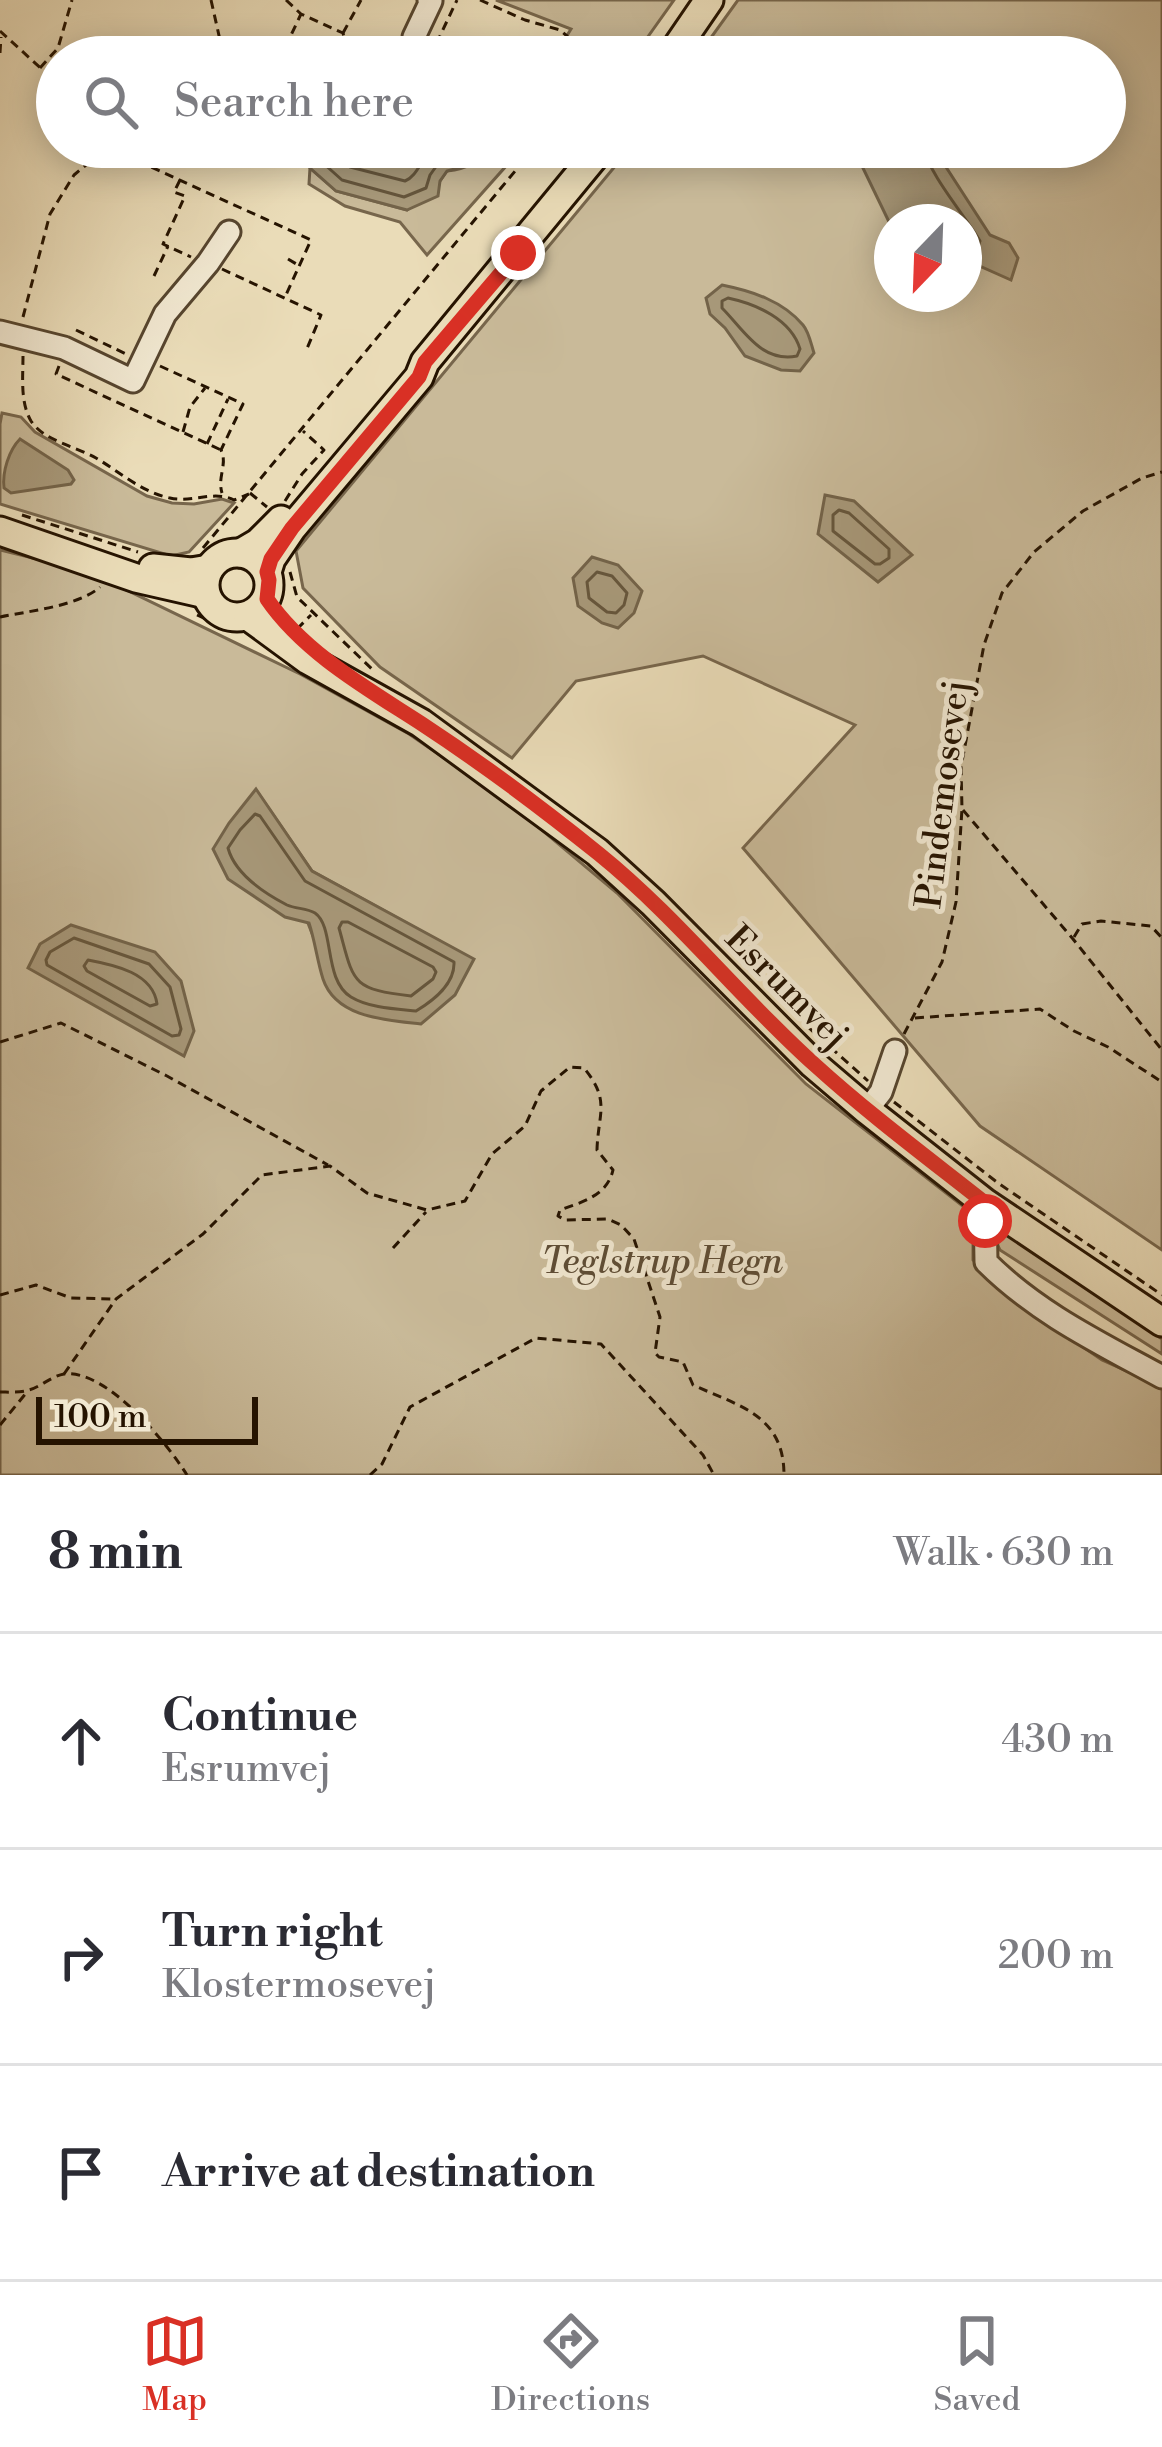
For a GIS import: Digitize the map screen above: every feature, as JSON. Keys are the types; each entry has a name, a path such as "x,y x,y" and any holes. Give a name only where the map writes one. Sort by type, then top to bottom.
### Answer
{"main road":[{"path":"674,36 709,0"},
{"path":"6,524 136,578 204,573 222,556 241,553 258,543 393,389 425,362 585,168"},
{"path":"204,573 213,607 236,617 267,586 271,559 292,528 419,377 425,362"},
{"path":"241,553 256,559 267,586"},
{"name":"Esrumvej","path":"267,586 308,660 422,723 519,792 653,903 813,1064 874,1101 985,1203 1162,1322"}],"street":[{"path":"415,36 429,0"},
{"path":"0,332 64,348 133,381 164,314 229,232"},
{"path":"874,1101 895,1051"},
{"path":"985,1203 986,1262 1012,1288 1063,1324 1162,1377"}],"path":[{"path":"62,36 72,0"},
{"path":"212,0 219,36"},
{"path":"286,0 301,14 343,33"},
{"path":"344,36 361,0"},
{"path":"440,36 457,0"},
{"path":"480,0 567,36"},
{"path":"291,36 301,14"},
{"path":"1,32 36,64"},
{"path":"0,53 1,32"},
{"path":"155,168 311,240 284,298"},
{"path":"204,573 250,493 518,168"},
{"path":"180,180 175,191 184,196 163,244 321,315 306,351"},
{"path":"178,209 188,213"},
{"path":"154,276 168,246"},
{"path":"288,260 299,266"},
{"path":"144,358 243,404 221,450 223,496"},
{"path":"183,432 190,407 206,387"},
{"path":"207,443 229,398"},
{"path":"285,501 324,450 302,430"},
{"name":"Pindemosevej","path":"895,1051 942,962 947,942 956,902 961,767 984,645 1002,593 1034,552 1083,511 1162,472"},
{"path":"250,493 276,515"},
{"path":"6,524 137,552"},
{"path":"0,617 74,600 93,594 102,585"},
{"path":"267,586 297,598 312,614"},
{"path":"962,808 1162,1050"},
{"path":"1073,939 1082,924 1091,921 1151,926 1162,938"},
{"path":"914,1018 1040,1009 1162,1082"},
{"path":"0,1042 62,1023 330,1166 368,1193 427,1210 465,1201 491,1154 525,1126 541,1091 570,1067 584,1068 603,1101 597,1150 613,1170 596,1196 560,1210 558,1216 608,1219 634,1239 660,1317 655,1353 683,1362 693,1385 759,1414 784,1452 784,1475"},
{"path":"874,1101 1162,1295"},
{"path":"0,1392 28,1390 64,1374 116,1299 203,1234 262,1175 330,1166"},
{"path":"393,1248 427,1210"},
{"path":"0,1295 36,1285 70,1298 116,1299"},
{"path":"370,1475 382,1464 410,1407 536,1338 601,1344 704,1455 714,1475"},
{"path":"64,1374 84,1378 129,1404 187,1475"},
{"path":"0,1425 28,1390"}],"green space":[{"path":"496,0 674,0 648,36 567,36 571,29"},
{"path":"738,0 1162,0 1162,1250 980,1126 743,848 855,725 703,656 576,681 512,758 380,667 303,588 296,551 614,168 1126,168 1126,36 712,36"},
{"path":"310,168 336,191 407,210 447,171 504,168 427,255 400,222 345,206 309,184"},
{"path":"2,413 21,417 35,432 147,496 172,503 222,499 234,503 189,552 171,556 0,504"},
{"name":"Teglstrup Hegn","path":"0,550 118,586 300,674 409,734 511,804 617,893 806,1084 973,1214 973,1260 1008,1296 1102,1360 1162,1387 1162,1475 0,1475","holes":["256,790 312,871 474,960 315,941"]},
{"path":"1001,1230 1162,1339 1162,1354 1000,1250 994,1238"}],"water":[{"path":"310,168 458,168 447,171 438,196 407,210 336,191"},
{"path":"863,168 947,168 970,204 880,204"},
{"path":"982,223 990,235 1009,243 1018,258 1011,280 982,267"},
{"path":"722,285 766,298 803,325 814,353 800,371 781,370 745,356 710,314 706,298"},
{"path":"20,439 68,470 74,480 71,484 11,493 4,488 7,462"},
{"path":"825,495 854,501 912,555 878,582 818,534"},
{"path":"592,557 618,565 642,591 634,613 618,628 578,606 573,578"},
{"path":"256,789 312,871 474,959 455,995 421,1024 364,1015 339,1002 323,979 309,923 285,917 228,879 213,849"},
{"path":"71,925 155,952 181,981 194,1031 184,1056 28,968 40,944"}],"route":[{"path":"518,253 292,528 271,559 267,599 295,632 370,693 422,723 607,861 813,1064 985,1203 985,1221"}]}
